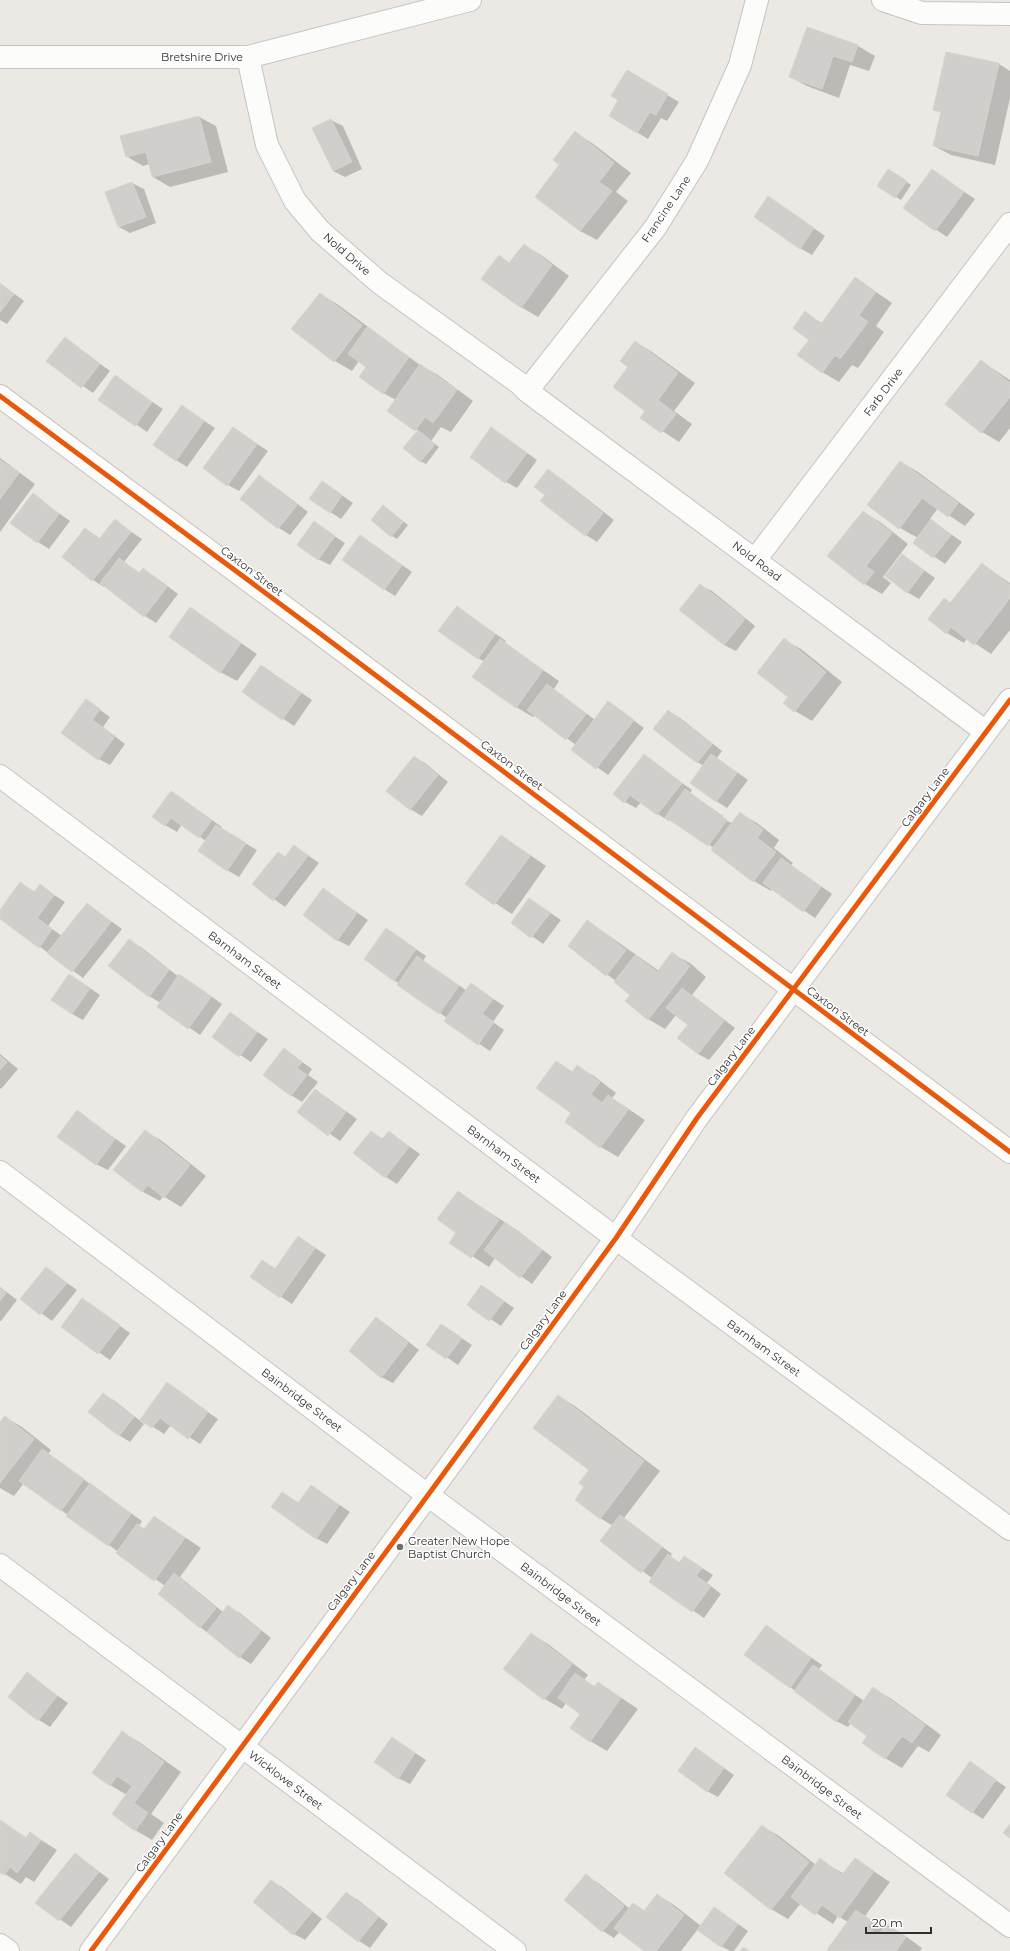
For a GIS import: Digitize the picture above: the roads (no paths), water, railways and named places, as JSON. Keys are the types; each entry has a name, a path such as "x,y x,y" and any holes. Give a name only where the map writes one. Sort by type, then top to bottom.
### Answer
{"street":[{"name":"Bretshire Drive","path":"0,57 248,57 470,0"},
{"name":"Francine Lane","path":"527,391 655,228 698,161 740,65 757,0"},
{"path":"884,0 922,12 1010,14"},
{"name":"Nold Drive","path":"248,57 267,145 296,201 320,231 380,283 519,383 527,391"},
{"name":"Farb Drive","path":"755,560 1010,224"},
{"name":"Nold Road","path":"527,391 986,732"},
{"name":"Caxton Street","path":"0,396 312,627 1010,1152"},
{"name":"Calgary Lane","path":"91,1951 616,1238 697,1118 1010,700"},
{"name":"Barnham Street","path":"0,776 616,1238 1010,1530"},
{"name":"Bainbridge Street","path":"0,1172 428,1495 1010,1926"},
{"name":"Wicklowe Street","path":"0,1565 515,1951"},
{"path":"0,1945 8,1951"}],"place":[{"name":"Greater New Hope Baptist Church","path":"400,1547"}]}
